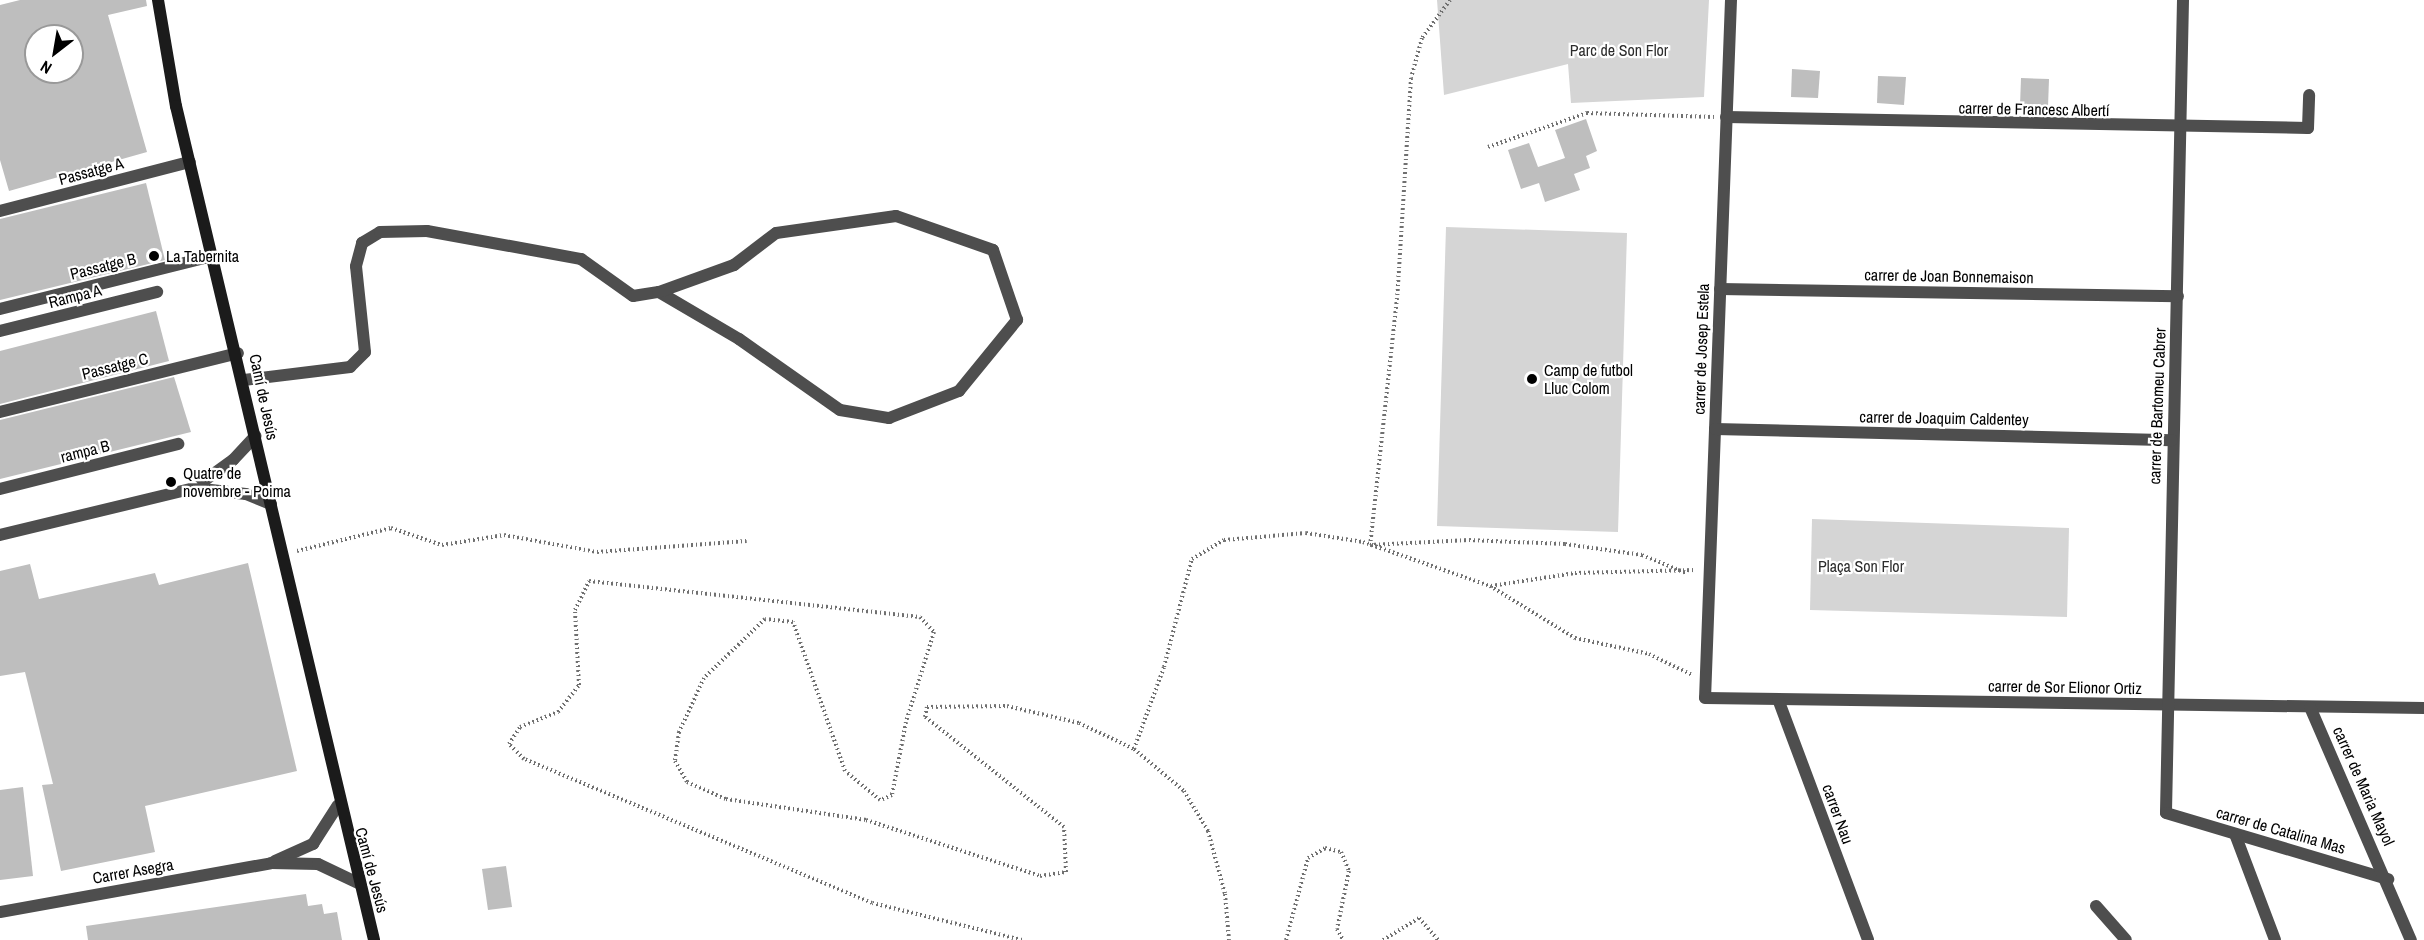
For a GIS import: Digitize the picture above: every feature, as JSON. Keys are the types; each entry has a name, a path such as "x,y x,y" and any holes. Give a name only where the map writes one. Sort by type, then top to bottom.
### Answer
{"street":[{"name":"Camí de Jesús","path":"158,0 190,162 238,353 338,805 374,940"},
{"name":"carrer de Josep Estela","path":"1705,698 1731,0"},
{"name":"carrer de Bartomeu Cabrer","path":"2166,813 2165,704 2178,297 2183,0"},
{"name":"carrer de Francesc Albertí","path":"1726,117 2181,129 2308,128 2309,95"},
{"name":"Passatge A","path":"0,211 190,162"},
{"path":"244,380 350,367 365,351 356,266 362,243 380,232 427,231 581,259 633,296 659,292 734,265 776,233 896,216 993,250 1017,320 959,391 890,418 840,410 739,339 659,292"},
{"name":"Passatge B","path":"0,309 213,256"},
{"name":"carrer de Joan Bonnemaison","path":"1720,289 2178,297"},
{"name":"Rampa A","path":"0,331 157,292"},
{"name":"Passatge C","path":"0,412 238,353"},
{"name":"carrer de Joaquim Caldentey","path":"1715,429 2172,440"},
{"path":"194,488 233,460 255,436"},
{"name":"rampa B","path":"0,489 178,444"},
{"path":"0,535 194,488 246,494 271,504"},
{"name":"carrer de Sor Elionor Ortiz","path":"1705,698 2424,708"},
{"name":"carrer Nau","path":"1778,699 1868,940"},
{"name":"carrer de Maria Mayol","path":"2310,706 2388,879 2411,940"},
{"path":"271,863 312,843 338,805"},
{"name":"carrer de Catalina Mas","path":"2166,813 2388,879"},
{"path":"2235,834 2275,940"},
{"path":"271,863 318,864 358,883"},
{"name":"Carrer Asegra","path":"0,912 271,863"},
{"path":"2096,906 2126,940"}],"path":[{"path":"1370,545 1397,298 1411,78 1422,38 1450,0"},
{"path":"1488,147 1587,113 1726,117"},
{"path":"282,554 391,528 442,545 504,536 597,552 747,541"},
{"path":"1134,749 1164,667 1192,559 1224,540 1306,533 1370,545 1490,586 1575,638 1649,654 1706,682"},
{"path":"1370,545 1469,540 1565,544 1642,555 1686,573"},
{"path":"1490,586 1575,573 1686,573 1710,565"},
{"path":"1022,940 872,903 524,759 509,744 520,727 558,712 579,685 574,610 589,581 920,617 934,632 906,722 892,795 880,800 845,771 793,622 765,619 704,678 679,732 675,761 687,782 726,798 866,820 1040,876 1066,872 1064,827 937,730 925,717 927,707 1007,706 1079,723 1134,749 1184,791 1208,831 1225,894 1229,940"},
{"path":"1286,940 1308,858 1325,848 1341,852 1348,871 1337,929 1343,940"},
{"path":"1383,940 1419,918 1438,940"}],"green space":[{"name":"Parc de Son Flor","path":"1437,0 1709,0 1704,97 1571,103 1568,64 1444,95"},
{"name":"Camp de futbol Lluc Colom","path":"1446,227 1627,233 1618,532 1437,526"},
{"name":"Plaça Son Flor","path":"1812,519 2069,528 2067,617 1810,610"}],"building":[{"path":"20,0 146,0 147,6 108,15 147,152 9,191 0,160 0,5"},
{"path":"1792,69 1820,71 1818,98 1791,97"},
{"path":"1878,76 1906,77 1904,105 1877,103"},
{"path":"2021,78 2049,79 2048,107 2020,106"},
{"path":"1586,119 1597,151 1586,156 1590,168 1574,174 1580,190 1545,202 1539,183 1521,189 1508,150 1529,143 1538,167 1565,158 1555,130"},
{"path":"146,183 165,260 0,300 0,219"},
{"path":"156,311 169,361 0,404 0,351"},
{"path":"174,377 191,432 0,479 0,420"},
{"path":"248,563 297,771 145,806 155,852 61,871 42,785 53,784 25,672 0,676 0,571 30,564 39,599 155,573 159,585"},
{"path":"23,787 33,876 0,880 0,790"},
{"path":"506,866 512,907 488,910 482,869"},
{"path":"306,894 308,906 322,904 324,914 337,912 342,940 88,940 86,926"}],"place":[{"name":"La Tabernita","path":"154,256"},
{"name":"Camp de futbol Lluc Colom","path":"1532,379"},
{"name":"Quatre de novembre - Poima","path":"171,482"}]}
